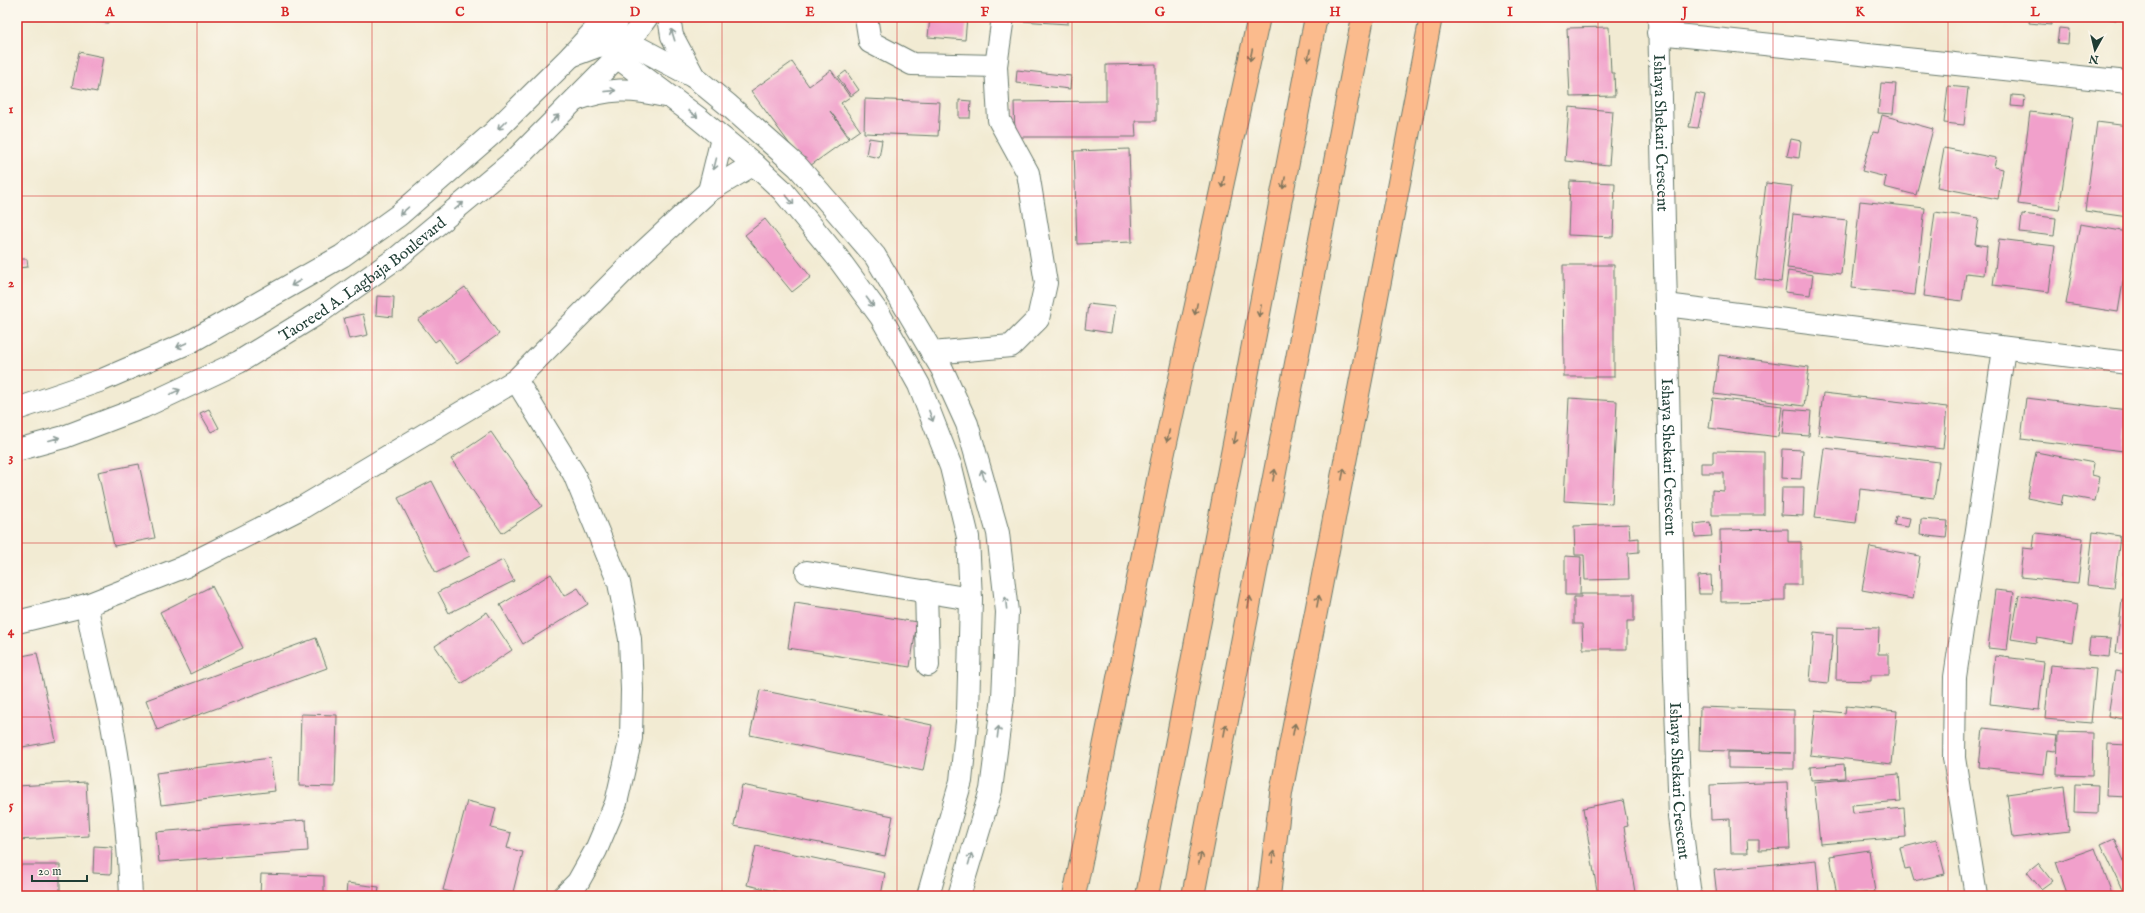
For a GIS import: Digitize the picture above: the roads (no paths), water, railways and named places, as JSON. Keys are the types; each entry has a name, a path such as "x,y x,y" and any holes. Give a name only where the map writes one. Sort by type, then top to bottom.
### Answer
{"main road":[{"path":"1074,896 1160,470 1259,17"},
{"path":"1147,896 1316,17"},
{"path":"1193,896 1363,17"},
{"path":"1269,896 1283,785 1431,17"}],"street":[{"name":"Taoreed A. Lagbaja Boulevard","path":"17,409 102,380 190,342 342,256 399,215 493,133 571,56 607,17"},
{"path":"615,17 620,47 672,98 754,164 782,190 877,311 919,385 951,467 968,537 971,599 968,712 961,781 928,896"},
{"name":"Taoreed A. Lagbaja Boulevard","path":"17,450 64,437 143,407 239,362 317,314 398,257 517,158 572,101 647,17"},
{"path":"669,17 672,36 694,77"},
{"path":"866,17 870,42 912,64 996,66"},
{"path":"932,353 1011,346 1038,319 1046,284 1028,173 998,120 996,66 1003,17"},
{"path":"1658,25 2128,82"},
{"name":"Ishaya Shekari Crescent","path":"1658,25 1680,817 1690,896"},
{"path":"571,56 598,46 620,47 694,77 798,167 875,256 932,353 967,424 998,533 1007,612 1003,697 991,790 959,896"},
{"path":"572,101 598,92 619,90 638,90 672,98"},
{"path":"708,192 722,138"},
{"path":"17,622 87,605 186,566 303,507 516,380 625,270 708,192 754,164"},
{"path":"1666,305 2128,363"},
{"path":"1976,896 1954,758 1955,677 2004,348"},
{"path":"516,380 574,474 619,583 630,639 632,690 631,738 616,803 596,850 578,882 564,896"},
{"path":"808,572 971,599"},
{"path":"926,591 928,665"},
{"path":"87,605 91,633 114,735 129,854 131,896"}]}
